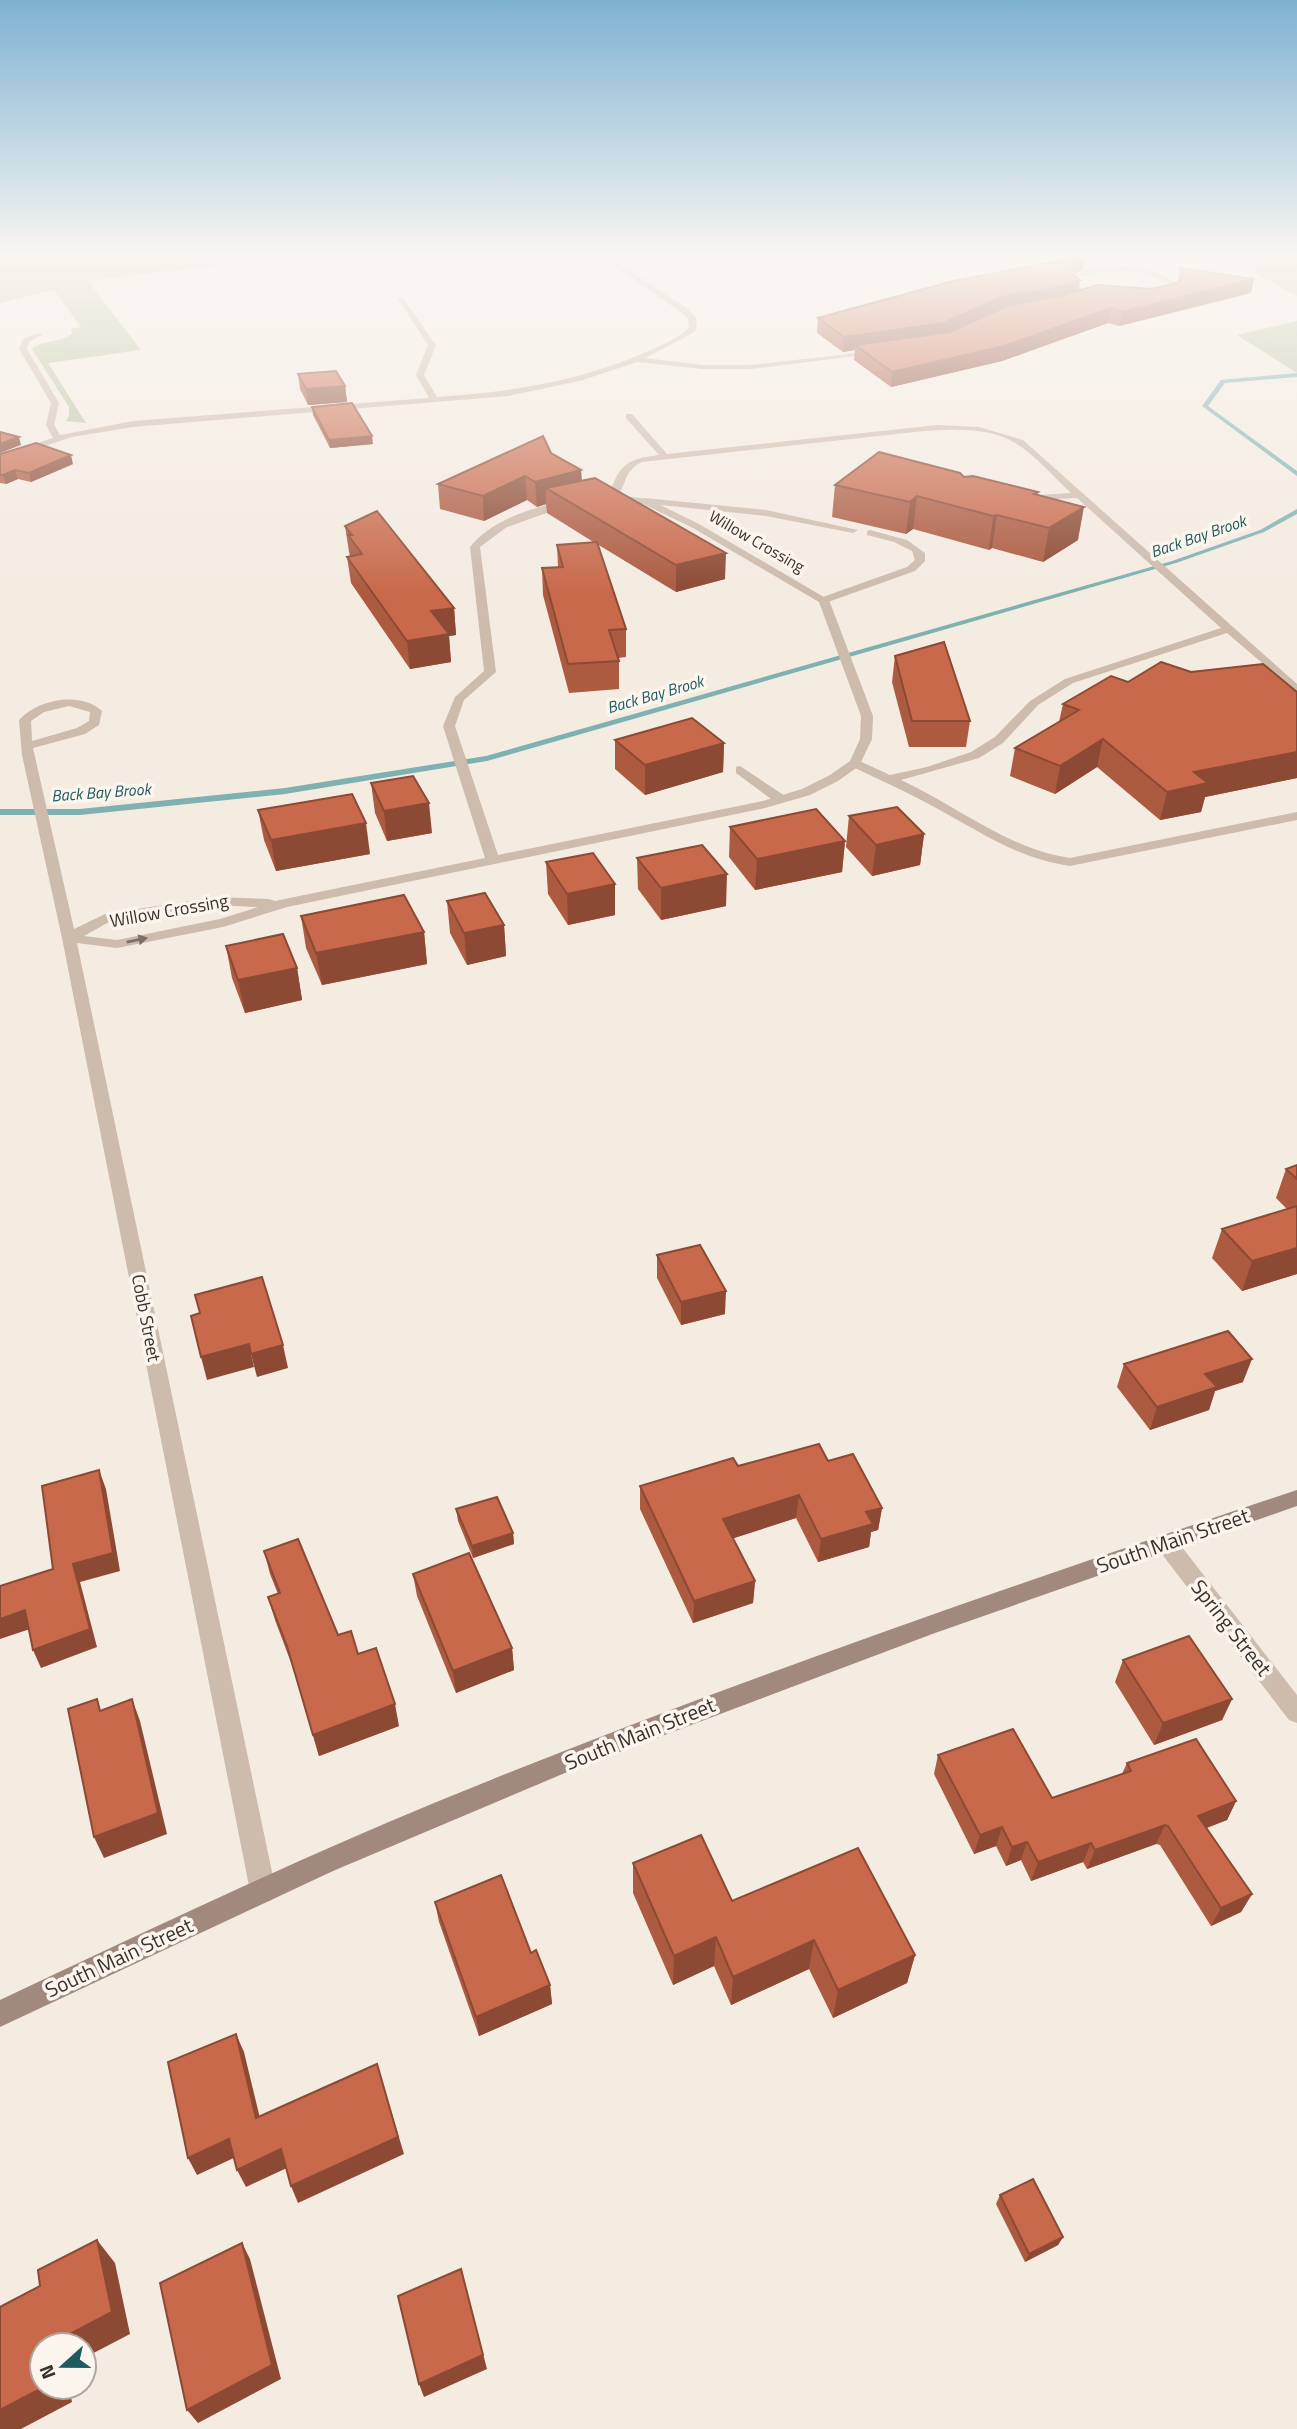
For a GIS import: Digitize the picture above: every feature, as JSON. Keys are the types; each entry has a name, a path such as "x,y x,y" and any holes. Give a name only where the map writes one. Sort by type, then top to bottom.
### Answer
{"main road":[{"name":"South Main Street","path":"0,2014 336,1857 637,1734 811,1668 1297,1498"}],"street":[{"path":"33,366 55,403 50,425 58,439"},
{"path":"424,366 420,375 434,400"},
{"path":"0,458 58,439 133,424 434,400 547,388 588,378 617,366"},
{"path":"697,366 754,366"},
{"path":"629,416 664,456"},
{"path":"614,496 621,471 628,464 664,456 910,429 970,426 998,433 1020,442 1297,690"},
{"path":"1014,500 1079,495"},
{"name":"Willow Crossing","path":"493,860 449,726 458,699 490,672 475,547 478,541 543,508 614,496 645,501 696,526 824,600"},
{"path":"645,501 765,513 853,530"},
{"path":"870,533 916,548 920,561 911,569 824,600 867,716 866,739 855,763 933,800 1022,852 1044,860 1070,862 1297,816"},
{"path":"889,779 975,755 999,740 1034,702 1069,681 1229,629"},
{"name":"Cobb Street","path":"28,746 81,731 95,722 96,711 76,704 60,704 37,710 24,723 28,746 69,938 262,1891"},
{"name":"Willow Crossing","path":"69,938 117,944 223,923 284,903 780,800 806,792 855,763"},
{"path":"740,771 780,800"},
{"name":"Willow Crossing","path":"69,938 105,918 216,901 284,903"},
{"name":"Spring Street","path":"1166,1543 1297,1713"}],"green space":[{"path":"43,366 50,366 86,423 66,421 69,407"},
{"path":"1287,366 1297,366 1297,373"}],"building":[{"path":"884,366 916,366 892,372"},
{"path":"336,371 345,386 306,389 298,374"},
{"path":"352,403 372,436 329,440 312,407"},
{"path":"0,432 19,437 0,444"},
{"path":"543,436 551,453 581,470 535,482 525,476 483,496 438,484"},
{"path":"36,443 71,455 29,473 15,470 0,475 0,454"},
{"path":"879,452 960,473 964,477 973,476 1038,492 1034,494 1084,507 1049,528 917,496 910,502 835,485"},
{"path":"595,478 726,553 676,565 546,488"},
{"path":"377,511 454,608 431,611 449,634 407,641 347,557 362,554 348,535 352,535 345,526"},
{"path":"597,542 626,629 609,630 619,661 568,664 542,568 563,567 557,545"},
{"path":"944,642 970,721 912,721 895,656"},
{"path":"1161,662 1191,672 1263,664 1297,692 1297,752 1194,772 1208,783 1167,792 1103,739 1060,766 1015,748 1079,710 1063,704 1111,676 1128,682"},
{"path":"692,718 724,743 645,765 615,740"},
{"path":"413,776 429,803 384,811 371,783"},
{"path":"352,794 366,823 271,840 258,810"},
{"path":"897,807 924,834 876,845 849,816"},
{"path":"816,809 845,841 757,859 730,827"},
{"path":"702,845 727,874 661,888 637,858"},
{"path":"593,853 615,884 567,894 546,862"},
{"path":"485,893 504,925 464,933 447,901"},
{"path":"404,895 424,932 316,953 301,916"},
{"path":"283,934 297,968 238,980 226,946"},
{"path":"1297,1165 1297,1179 1286,1169"},
{"path":"1297,1206 1297,1248 1252,1261 1222,1229"},
{"path":"700,1245 726,1291 681,1302 657,1255"},
{"path":"262,1277 283,1345 251,1354 249,1344 201,1357 191,1316 200,1313 195,1295"},
{"path":"1228,1331 1252,1359 1205,1374 1217,1387 1157,1407 1124,1364"},
{"path":"819,1444 828,1461 853,1454 882,1508 866,1512 873,1524 821,1539 799,1495 723,1519 755,1581 694,1601 640,1486 733,1458 738,1466"},
{"path":"99,1470 113,1553 73,1564 90,1629 33,1650 25,1610 0,1619 0,1586 53,1569 42,1486"},
{"path":"497,1497 513,1533 472,1546 456,1509"},
{"path":"298,1539 338,1635 351,1631 358,1654 376,1648 395,1704 313,1735 287,1646 268,1597 280,1593 264,1551"},
{"path":"469,1553 512,1648 453,1671 413,1574"},
{"path":"1189,1636 1232,1699 1163,1723 1123,1660"},
{"path":"97,1699 100,1711 132,1699 158,1813 94,1837 68,1709"},
{"path":"1013,1729 1052,1798 1131,1771 1127,1763 1196,1739 1236,1801 1198,1816 1252,1894 1221,1908 1165,1825 1095,1850 1091,1843 1038,1862 1027,1842 1012,1847 1002,1827 980,1835 938,1755"},
{"path":"701,1835 732,1901 858,1848 915,1955 838,1990 814,1940 733,1977 716,1937 674,1956 633,1863"},
{"path":"501,1875 531,1953 536,1950 550,1985 476,2017 435,1902"},
{"path":"236,2034 256,2118 377,2064 398,2137 291,2186 281,2149 237,2170 229,2139 188,2158 168,2062"},
{"path":"1033,2179 1063,2237 1029,2254 1000,2195"},
{"path":"97,2240 112,2312 76,2331 28,2331 28,2395 0,2410 0,2307 40,2286 38,2270"},
{"path":"242,2243 272,2365 187,2410 160,2283"},
{"path":"461,2269 483,2355 419,2384 398,2296"}],"waterway":[{"name":"Back Bay Brook","path":"1297,375 1223,381 1205,406 1297,474"},
{"name":"Back Bay Brook","path":"0,812 80,812 285,791 487,758 1174,562 1262,531 1297,511"}]}
